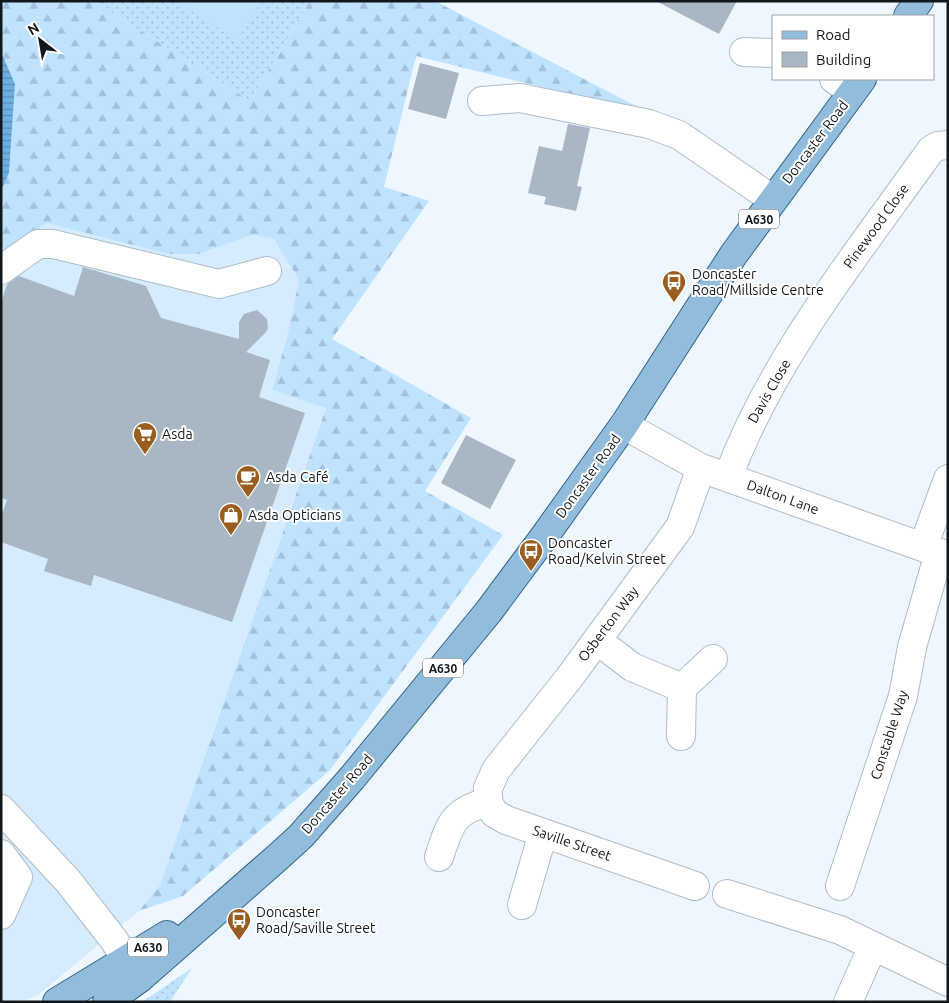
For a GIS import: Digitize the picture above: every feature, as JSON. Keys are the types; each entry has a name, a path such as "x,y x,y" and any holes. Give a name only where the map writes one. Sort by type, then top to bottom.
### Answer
{"main road":[{"path":"909,15 919,1"},
{"name":"Doncaster Road","path":"107,1002 140,978 300,836 352,778 489,611 624,426 713,286 850,83"},
{"name":"Doncaster Road","path":"57,1002 128,960 238,890"}],"street":[{"path":"744,52 772,53"},
{"path":"482,101 520,98 649,124 679,135 772,199"},
{"name":"Pinewood Close","path":"817,309 931,150 943,146"},
{"path":"1,270 38,244 53,244 219,284 267,271"},
{"name":"Davis Close","path":"728,477 744,434 817,309"},
{"name":"Dalton Lane","path":"624,426 701,468 936,552"},
{"name":"Osberton Way","path":"488,802 488,788 496,770 597,640 680,527 701,468"},
{"name":"Constable Way","path":"840,886 903,696 912,647 936,552 948,479"},
{"path":"597,640 632,667 682,688"},
{"path":"681,736 682,688 713,659"},
{"path":"438,857 455,818 464,810 488,802"},
{"name":"Saville Street","path":"488,802 494,813 506,820 695,886"},
{"path":"1,809 68,881 128,960"},
{"path":"522,905 543,833"},
{"path":"1,854 18,877 1,915"},
{"path":"727,894 840,930 948,982"},
{"path":"848,1002 873,946"}],"shaded area":[{"path":"47,223 168,254 199,254 252,235 274,239 299,280 287,337 272,390 326,407 160,885 139,911 37,996 19,1002 1,1002 1,256"}],"green space":[{"path":"1,1 94,1 250,101 310,1 435,1 651,114 416,56 384,187 429,201 332,339 471,418 425,491 503,535 330,770 183,896 139,911 160,885 326,408 272,390 287,337 299,280 274,239 252,235 199,254 168,254 47,223 1,256 1,191 9,173 15,85 1,52"},
{"path":"94,1 310,1 250,101"},
{"path":"176,1 262,1 237,40"},
{"path":"192,968 170,1002 142,1002"}],"water":[{"path":"1,52 15,84 9,173 1,191"}],"building":[{"path":"656,1 737,1 719,34"},
{"path":"420,63 459,73 446,119 408,109"},
{"path":"568,124 590,128 577,186 582,187 576,211 544,204 546,197 528,193 539,146 562,151"},
{"name":"Asda","path":"83,267 146,286 161,318 239,339 239,322 244,314 257,310 267,319 268,329 246,352 270,360 259,397 305,413 232,622 94,575 91,586 44,571 48,559 1,542 1,517 7,500 1,498 1,303 7,284 19,276 74,296"},
{"path":"466,435 516,460 490,509 441,483"}],"place":[{"name":"Doncaster Road/Millside Centre","path":"674,303"},
{"name":"Asda","path":"145,455"},
{"name":"Asda Café","path":"248,498"},
{"name":"Asda Opticians","path":"231,536"},
{"name":"Doncaster Road/Kelvin Street","path":"531,572"},
{"name":"Doncaster Road/Saville Street","path":"239,941"}]}
